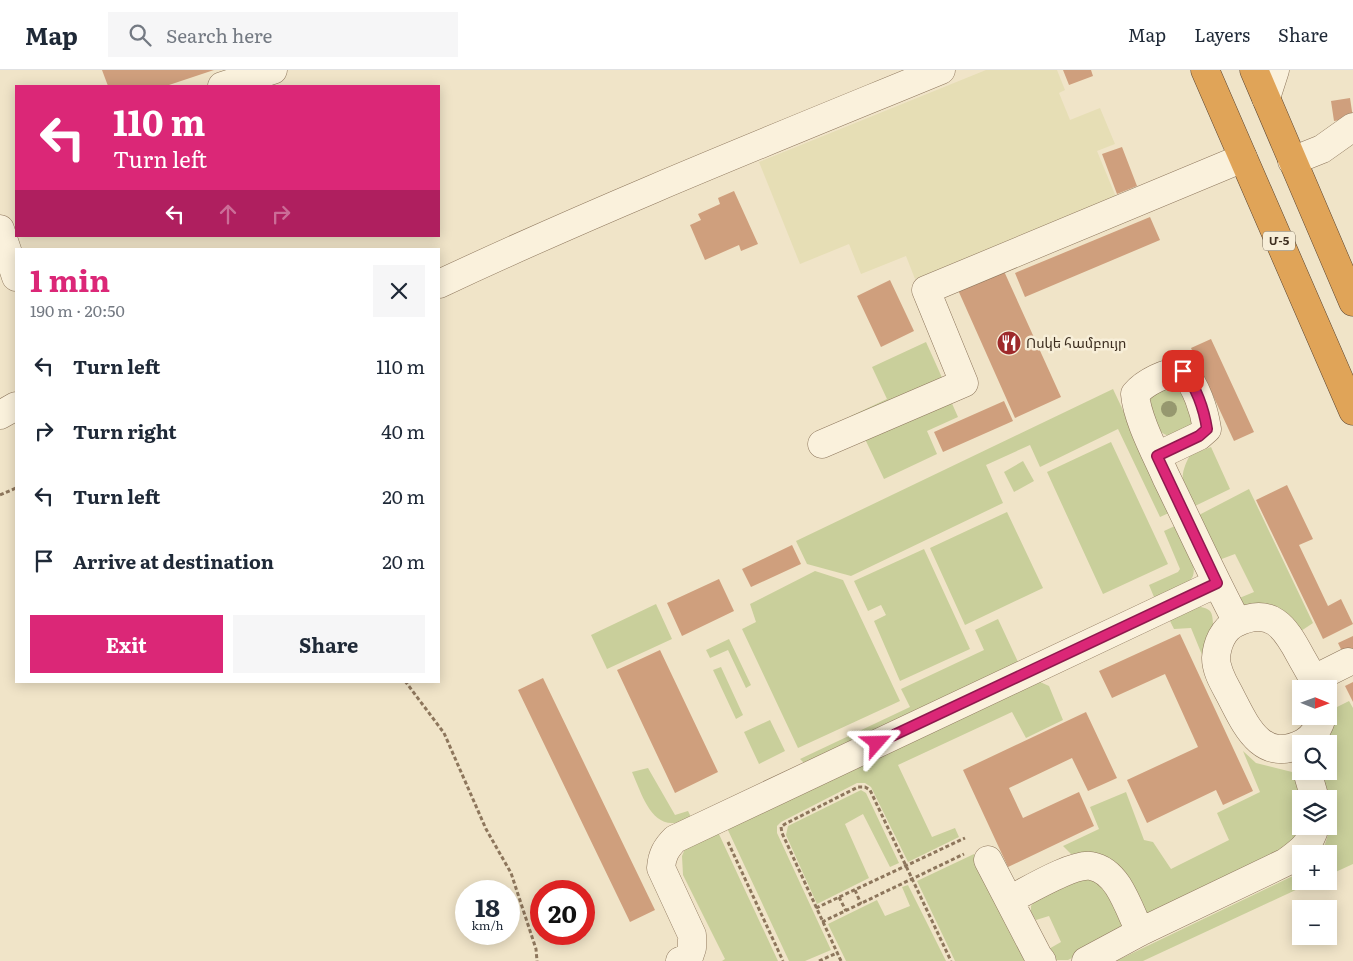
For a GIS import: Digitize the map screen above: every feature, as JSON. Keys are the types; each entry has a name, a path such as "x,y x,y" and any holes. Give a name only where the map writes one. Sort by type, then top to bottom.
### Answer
{"highway":[{"name":"Մ-5","path":"1205,70 1353,411"},
{"path":"1254,70 1353,302"}],"lane":[{"path":"225,85 273,70"},
{"path":"440,284 642,193 941,70"},
{"path":"1266,98 1275,70"},
{"path":"1292,161 1322,149 1353,127"},
{"path":"822,444 964,383 926,290 1243,158"},
{"path":"0,229 15,274"},
{"path":"0,415 15,407"},
{"path":"1157,456 1237,622"},
{"path":"680,961 688,956 692,948 692,935 661,868 666,847 675,838 1217,583"},
{"path":"1292,749 1268,746 1256,739 1248,729 1219,673 1216,660 1218,646 1223,634 1237,622 1245,619 1258,617 1271,620 1282,626 1291,638 1314,680"},
{"path":"1322,680 1348,662"},
{"path":"1086,961 1140,932 1286,862 1305,847 1312,835"},
{"path":"980,855 1009,900 1042,961"},
{"path":"1009,900 1075,868 1090,866 1100,868 1112,878 1119,888 1140,932"}],"path":[{"path":"0,495 15,488"},
{"path":"406,683 444,733 486,829 511,874 536,949 537,961"},
{"path":"841,961 781,828 785,824 858,787 865,787 870,790 951,961"},
{"path":"717,819 783,961"},
{"path":"816,908 965,838"},
{"path":"822,922 912,879 980,855"},
{"path":"854,890 860,904"},
{"path":"839,897 846,911"},
{"path":"819,961 836,953"}],"shaded area":[{"path":"986,70 1057,70 1065,90 1059,93 1070,120 1100,108 1115,144 1097,151 1116,197 915,279 906,256 861,274 849,244 800,264 759,162"}],"green space":[{"path":"926,342 944,382 855,424 851,416 887,399 872,367"},
{"path":"1168,384 1179,388 1192,416 1191,425 1179,433 1170,436 1164,434 1156,425 1147,399"},
{"path":"1113,389 1171,512 1160,517 1118,429 1040,467 1030,445 986,465 1003,503 851,576 807,564 796,541"},
{"path":"950,399 958,417 927,431 937,454 884,479 865,439"},
{"path":"1111,442 1168,564 1103,594 1047,472"},
{"path":"1211,447 1230,489 1195,506 1183,482 1184,470 1190,455"},
{"path":"1023,461 1034,481 1014,492 1004,472"},
{"path":"1249,489 1313,623 1298,633 1248,609 1237,599 1254,592 1235,554 1219,560 1199,515"},
{"path":"1007,512 1043,588 965,625 930,548"},
{"path":"1177,525 1192,562 1193,575 1183,585 1154,597 1149,585 1178,572 1180,569 1164,531"},
{"path":"924,549 970,649 900,681 874,621 886,615 881,605 868,611 854,581"},
{"path":"815,571 843,580 900,701 798,748 742,629 756,622 750,604"},
{"path":"656,604 672,639 607,669 591,635"},
{"path":"1195,606 1207,609 1212,615 1212,650 1209,672 1191,628 1174,629 1167,615"},
{"path":"998,619 1018,662 804,763 800,759 910,707 901,689 984,650 975,630"},
{"path":"729,639 751,685 746,688 728,650 710,658 706,650"},
{"path":"721,667 743,715 736,719 713,670"},
{"path":"1038,681 1049,686 1063,720 1026,738 1012,712 898,765 932,837 955,828 959,837 908,862 871,787 865,783 857,783 781,822 777,826 777,833 831,950 805,961 789,961 727,828"},
{"path":"1349,701 1353,708 1353,864 1337,871 1337,845 1325,845 1327,835 1337,835 1337,790 1325,790 1322,780 1337,780 1337,735 1330,735 1334,725 1338,725 1338,706"},
{"path":"770,720 785,751 759,764 744,732"},
{"path":"1243,751 1256,763 1292,772 1292,780 1297,780 1302,790 1292,790 1292,835 1302,835 1302,842 1292,845 1292,847 1158,915 1145,913 1091,853 1071,854 1063,846 1099,829 1090,807 1126,792 1144,840 1153,842 1171,869 1229,840 1217,813 1260,792"},
{"path":"648,768 675,815 688,811 691,817 678,822 668,823 659,819 652,812 646,804 632,772"},
{"path":"861,790 866,793 899,863 890,867 863,814 845,824 869,878 817,904 786,835 788,826"},
{"path":"718,832 778,961 722,961 725,959 683,875 682,856 687,844"},
{"path":"974,854 1027,961 955,961 917,881"},
{"path":"1292,876 1292,890 1296,890 1143,961 1116,961"},
{"path":"1083,879 1094,880 1104,889 1116,909 1122,928 1117,935 1068,960 1054,960 1047,950 1061,942 1049,916 1036,920 1031,912 1031,906 1036,900"},
{"path":"908,885 946,961 846,961 828,924 877,900 885,916 910,906 902,887"}],"building":[{"path":"102,70 214,70 169,85 108,85"},
{"path":"1063,70 1091,70 1093,76 1069,85"},
{"path":"1350,98 1353,118 1334,121 1331,101"},
{"path":"1122,147 1137,186 1117,194 1102,154"},
{"path":"734,191 758,244 741,251 739,245 705,260 690,225 701,220 698,214 720,204 718,198"},
{"path":"1150,217 1160,240 1025,297 1015,273"},
{"name":"Ոսկե համբույր","path":"1003,269 1061,397 1015,418 958,290"},
{"path":"890,280 914,331 881,347 857,296"},
{"path":"1211,339 1254,432 1234,441 1191,348"},
{"path":"1004,401 1013,421 943,452 934,432"},
{"path":"1287,485 1313,539 1299,545 1328,606 1341,599 1353,624 1323,639 1256,500"},
{"path":"792,545 801,564 751,587 742,569"},
{"path":"719,579 734,611 682,636 667,603"},
{"path":"1180,634 1253,791 1223,805 1216,790 1147,823 1127,780 1198,747 1165,674 1112,698 1099,671"},
{"path":"1353,636 1353,674 1338,643"},
{"path":"660,650 718,772 675,793 617,670"},
{"path":"543,678 655,910 630,922 518,690"},
{"path":"1353,682 1353,702 1345,686"},
{"path":"1086,712 1117,778 1088,791 1072,758 1009,788 1023,818 1079,792 1094,826 1008,867 963,770"}],"place":[{"name":"Ոսկե համբույր","path":"1009,343"}],"route":[{"path":"877,743 1217,583 1157,456 1199,436 1207,429 1205,417 1190,379 1183,371"}]}
